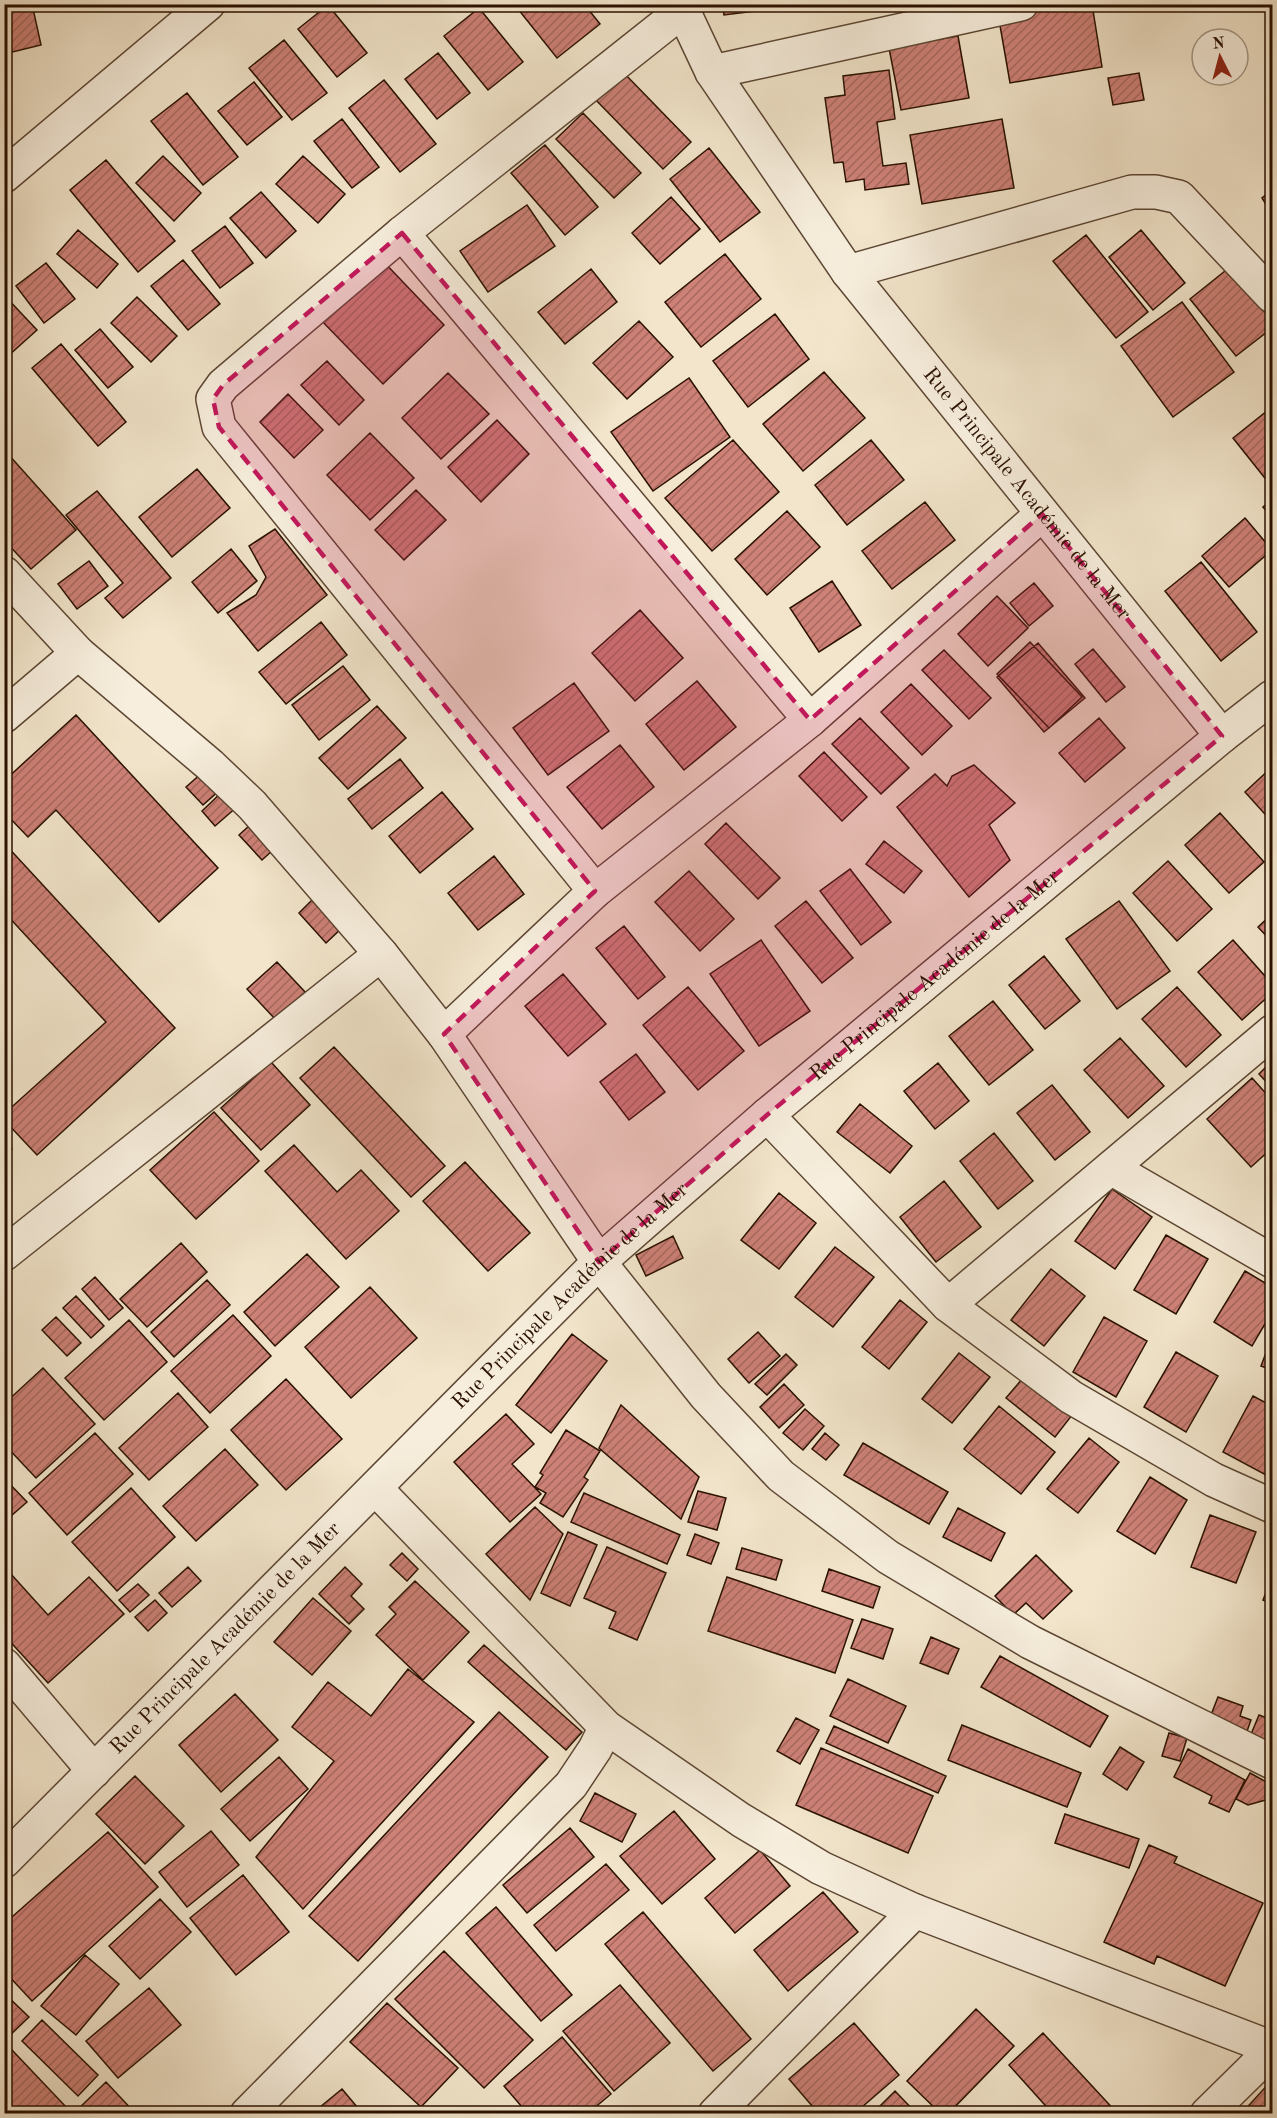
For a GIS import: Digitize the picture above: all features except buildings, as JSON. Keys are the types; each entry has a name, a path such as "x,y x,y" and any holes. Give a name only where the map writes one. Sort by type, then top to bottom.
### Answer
{"street":[{"path":"4,176 208,4"},
{"path":"712,72 1021,4"},
{"path":"595,891 219,427 213,399 223,385 402,233 681,8"},
{"name":"Rue Principale Académie de la Mer","path":"4,1861 599,1262 767,1115 1222,736 848,272 712,72 681,8"},
{"path":"848,272 1132,192 1156,192 1179,197 1272,296"},
{"path":"402,233 810,720"},
{"path":"444,1034 595,891 810,720 1042,514"},
{"path":"4,573 78,653 202,758 252,805 381,954 444,1034 599,1262 706,1396 781,1476 888,1557 1030,1642 1272,1762"},
{"path":"4,716 78,653"},
{"path":"1222,736 1272,697"},
{"path":"4,1254 381,954"},
{"path":"948,1305 1272,1032"},
{"path":"767,1115 948,1305 1071,1397 1214,1480 1272,1506"},
{"path":"1111,1168 1272,1261"},
{"path":"376,1489 606,1727 751,1826 821,1868 915,1911 1272,2049 1207,2114"},
{"path":"4,1665 94,1771"},
{"path":"248,2114 571,1785 595,1749 606,1727"},
{"path":"715,2114 915,1911"}],"highlighted area":[{"path":"402,233 810,720 1042,514 1222,736 767,1115 599,1262 444,1034 595,891 219,427 213,399 223,385"}]}
